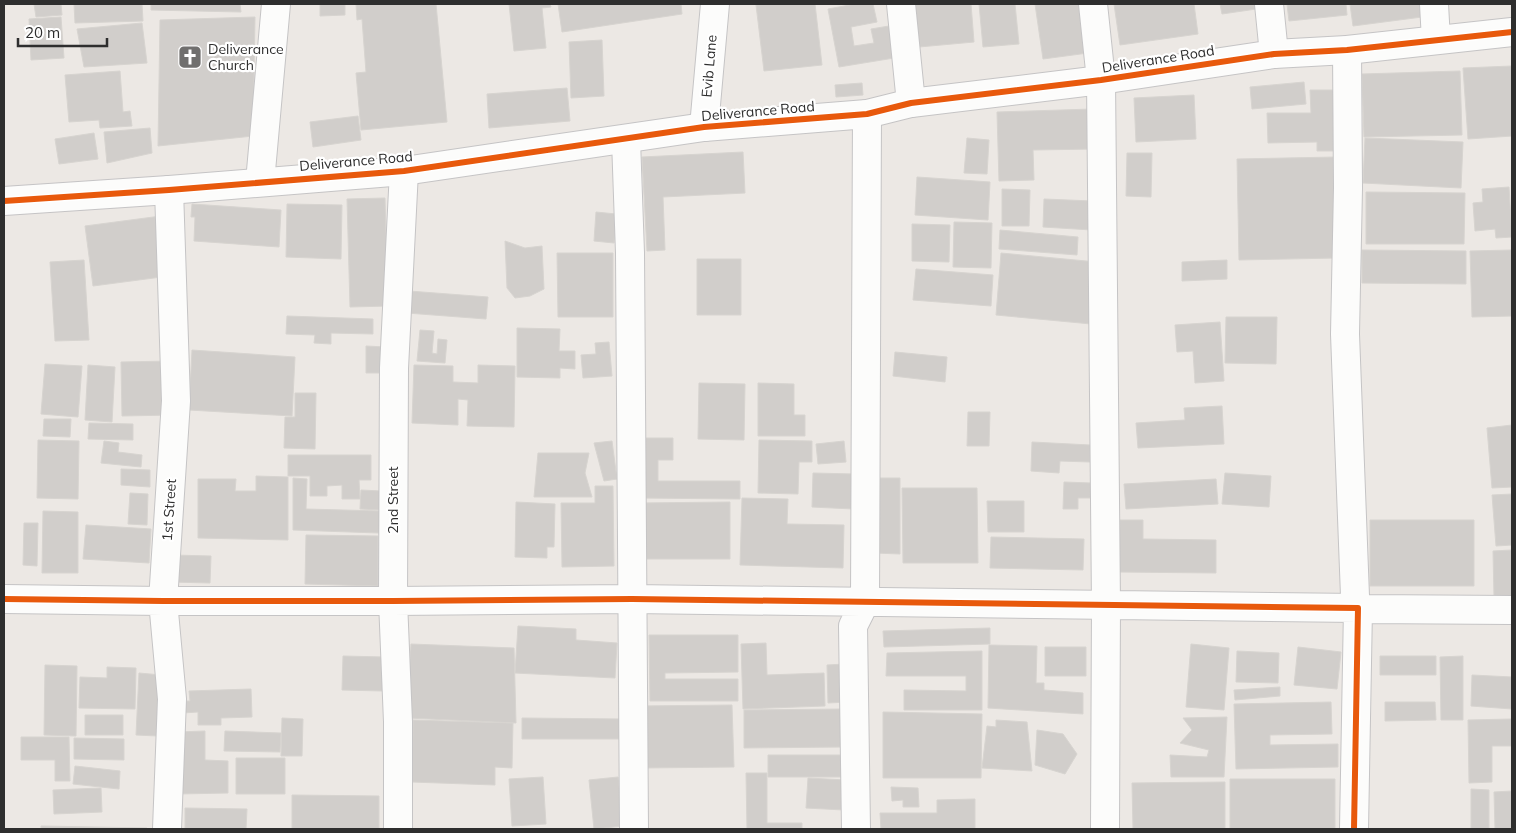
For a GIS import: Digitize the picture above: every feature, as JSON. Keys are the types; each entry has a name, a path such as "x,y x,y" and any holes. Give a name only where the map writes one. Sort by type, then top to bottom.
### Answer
{"street":[{"path":"260,182 276,4"},
{"name":"Evib Lane","path":"704,128 715,4"},
{"path":"901,4 912,103"},
{"path":"1092,4 1102,80 1106,605 1105,829"},
{"path":"1269,4 1274,54"},
{"path":"1434,4 1436,40"},
{"name":"Deliverance Road","path":"4,201 404,171 704,128 867,114 912,103 1102,80 1274,54 1346,50 1512,32"},
{"path":"1346,50 1348,188 1345,334 1355,596 1358,608 1354,829"},
{"path":"856,829 853,626 865,602 867,114"},
{"path":"626,140 630,253 634,829"},
{"name":"2nd Street","path":"398,829 398,722 393,601 394,368 404,171"},
{"name":"1st Street","path":"167,829 172,699 163,601 176,401 169,190"},
{"path":"4,599 393,601 632,599 1358,608 1372,610 1512,610"}],"building":[{"path":"34,4 61,4 62,15 36,17"},
{"path":"74,4 142,4 143,21 75,23"},
{"path":"151,4 240,4 241,12 151,10"},
{"path":"320,4 345,4 345,15 320,16"},
{"path":"356,4 436,4 447,122 361,130 356,73 366,72 362,19 357,20"},
{"path":"509,4 550,4 551,7 542,8 546,48 514,51"},
{"path":"558,4 681,4 682,14 562,32"},
{"path":"815,4 822,65 764,71 756,5"},
{"path":"855,4 873,4 877,22 851,27 854,46 874,43 871,29 889,26 894,58 839,67 828,9"},
{"path":"915,4 971,4 974,42 919,47"},
{"path":"979,4 1015,4 1019,44 983,47"},
{"path":"1035,4 1081,4 1088,53 1043,59"},
{"path":"1114,4 1194,4 1198,34 1120,45"},
{"path":"1220,4 1262,4 1263,8 1222,14"},
{"path":"1287,4 1346,4 1347,15 1289,21"},
{"path":"1350,4 1420,4 1422,17 1353,26"},
{"path":"61,17 64,58 31,60 29,19"},
{"path":"255,17 253,136 158,146 160,20"},
{"path":"142,23 147,63 84,67 77,29"},
{"path":"602,40 604,96 571,98 569,42"},
{"path":"1512,66 1512,136 1468,139 1463,68"},
{"path":"120,71 123,112 130,111 132,126 100,128 99,120 69,122 65,75"},
{"path":"1460,71 1462,135 1364,137 1362,74"},
{"path":"1304,82 1306,104 1252,109 1250,87"},
{"path":"862,83 863,95 836,97 835,85"},
{"path":"567,88 570,121 489,128 487,94"},
{"path":"1310,90 1336,90 1337,151 1317,151 1317,142 1268,143 1267,113 1311,113"},
{"path":"1194,95 1196,139 1136,142 1134,98"},
{"path":"1092,109 1094,149 1033,150 1034,180 999,181 997,112"},
{"path":"358,116 361,140 313,147 310,122"},
{"path":"150,128 152,153 107,163 104,132"},
{"path":"94,133 98,159 59,164 55,139"},
{"path":"967,138 989,140 987,174 964,173"},
{"path":"1365,138 1463,142 1461,188 1363,183"},
{"path":"743,152 745,193 663,197 665,250 647,251 642,157"},
{"path":"1127,153 1152,153 1151,197 1126,196"},
{"path":"1335,157 1337,258 1239,260 1237,159"},
{"path":"917,177 990,182 988,220 915,215"},
{"path":"1509,187 1512,237 1496,238 1495,229 1475,231 1473,203 1483,202 1482,189"},
{"path":"1002,189 1030,190 1029,226 1002,226"},
{"path":"1366,192 1465,193 1464,244 1366,244"},
{"path":"385,198 388,306 350,307 347,199"},
{"path":"1044,199 1092,201 1092,230 1043,227"},
{"path":"192,204 281,210 279,247 194,241 195,217 191,217"},
{"path":"287,204 342,205 341,259 286,257"},
{"path":"596,212 616,214 614,243 594,241"},
{"path":"161,216 169,276 93,286 85,226"},
{"path":"954,222 992,223 991,268 953,267"},
{"path":"912,224 950,225 949,262 912,261"},
{"path":"1000,230 1078,237 1077,255 999,249"},
{"path":"505,241 525,248 542,246 544,289 530,296 515,298 507,288"},
{"path":"1362,250 1466,251 1466,284 1362,283"},
{"path":"1512,250 1512,316 1472,317 1470,251"},
{"path":"557,253 613,253 613,317 558,317"},
{"path":"1001,253 1097,262 1091,324 996,315"},
{"path":"697,259 741,259 741,315 697,315"},
{"path":"84,260 89,340 55,341 50,262"},
{"path":"1227,260 1227,279 1182,281 1182,262"},
{"path":"916,269 993,275 991,306 913,300"},
{"path":"409,291 488,297 486,319 407,313"},
{"path":"287,316 373,319 373,334 331,333 331,344 314,343 315,335 286,334"},
{"path":"1226,317 1277,317 1276,364 1225,363"},
{"path":"1220,322 1224,381 1195,383 1193,351 1177,352 1175,325"},
{"path":"517,328 560,329 559,351 575,351 575,369 560,368 560,378 517,377"},
{"path":"420,330 434,331 432,353 437,354 438,339 447,340 445,363 417,361"},
{"path":"609,342 612,376 583,378 581,355 596,354 595,343"},
{"path":"366,346 385,347 385,373 366,373"},
{"path":"192,350 295,357 292,416 189,410"},
{"path":"895,352 947,357 945,382 893,376"},
{"path":"171,361 172,415 122,416 121,362"},
{"path":"45,364 82,366 78,417 41,414"},
{"path":"88,365 115,367 112,422 85,420"},
{"path":"414,365 453,366 453,382 478,383 478,365 515,366 514,427 467,426 468,400 458,399 458,425 412,423"},
{"path":"699,383 745,384 744,440 698,439"},
{"path":"758,383 794,384 794,415 805,415 805,436 758,436"},
{"path":"295,393 316,393 315,449 284,448 285,417 295,417"},
{"path":"1222,406 1224,444 1138,448 1136,423 1185,420 1184,408"},
{"path":"968,412 990,412 989,446 967,446"},
{"path":"44,419 71,419 70,437 43,436"},
{"path":"89,423 133,424 133,440 88,439"},
{"path":"1512,425 1512,487 1492,488 1487,428"},
{"path":"641,438 673,438 673,460 658,460 658,481 740,481 740,499 641,498"},
{"path":"38,440 79,441 78,499 37,498"},
{"path":"759,440 812,441 812,462 799,462 798,494 758,493"},
{"path":"104,441 119,443 118,452 142,455 141,467 101,463"},
{"path":"612,441 617,479 604,481 594,443"},
{"path":"844,441 846,462 818,464 816,444"},
{"path":"1032,442 1090,445 1090,462 1060,461 1059,473 1031,471"},
{"path":"538,453 589,453 585,473 592,497 534,497"},
{"path":"288,455 371,455 371,480 359,480 360,499 342,499 342,485 327,486 327,496 310,496 310,476 288,476"},
{"path":"121,469 150,470 150,487 121,485"},
{"path":"813,473 854,474 853,509 812,507"},
{"path":"1225,473 1271,476 1269,507 1222,504"},
{"path":"256,476 288,477 288,540 198,538 198,479 236,479 235,491 256,491"},
{"path":"293,478 307,479 306,509 380,511 379,533 293,530"},
{"path":"874,478 900,478 900,554 875,553"},
{"path":"1216,479 1218,504 1126,509 1124,484"},
{"path":"1064,482 1091,483 1091,498 1078,498 1078,509 1063,509"},
{"path":"595,486 613,486 614,566 562,567 561,503 595,503"},
{"path":"902,488 977,488 978,563 903,563"},
{"path":"361,490 381,491 380,510 360,509"},
{"path":"130,493 148,494 147,525 128,524"},
{"path":"1512,494 1512,545 1496,546 1492,495"},
{"path":"742,498 788,499 787,524 844,525 843,568 740,565"},
{"path":"987,501 1024,501 1024,532 988,532"},
{"path":"516,502 555,504 554,547 547,547 547,558 515,557"},
{"path":"730,502 730,559 639,559 639,503"},
{"path":"43,511 78,512 78,573 42,573"},
{"path":"1120,520 1143,520 1143,539 1216,540 1216,573 1119,572"},
{"path":"1370,520 1474,520 1474,586 1370,586"},
{"path":"24,523 38,523 37,566 23,565"},
{"path":"86,525 151,529 149,563 83,559"},
{"path":"306,535 378,536 378,586 305,584"},
{"path":"991,537 1084,539 1083,570 990,568"},
{"path":"1512,550 1512,596 1494,597 1493,551"},
{"path":"172,555 211,556 210,583 171,582"},
{"path":"518,626 576,629 576,640 617,643 615,678 515,673"},
{"path":"990,628 990,644 884,647 883,631"},
{"path":"649,635 738,635 738,672 665,673 665,679 738,679 738,701 650,701"},
{"path":"766,643 767,675 824,673 825,706 743,709 741,644"},
{"path":"411,644 514,648 516,723 407,718"},
{"path":"1191,644 1229,648 1224,710 1186,707"},
{"path":"989,645 1037,646 1036,683 1044,683 1044,690 1083,693 1083,714 988,708"},
{"path":"1045,647 1086,647 1086,676 1045,676"},
{"path":"1298,647 1341,652 1337,689 1294,685"},
{"path":"982,651 982,710 904,710 904,690 966,691 966,676 886,676 887,653"},
{"path":"1237,651 1279,653 1278,683 1236,682"},
{"path":"343,656 384,657 383,691 342,690"},
{"path":"1380,656 1436,656 1436,675 1380,675"},
{"path":"1463,656 1463,720 1441,720 1440,657"},
{"path":"845,664 847,702 828,703 827,665"},
{"path":"45,665 77,666 76,736 44,735"},
{"path":"107,667 136,668 135,709 79,708 80,677 107,678"},
{"path":"139,673 161,675 158,736 136,735"},
{"path":"1472,675 1512,677 1512,709 1471,706"},
{"path":"1280,687 1280,696 1235,700 1234,690"},
{"path":"251,689 252,717 221,718 221,725 198,725 198,712 182,713 182,701 190,701 189,691"},
{"path":"1331,702 1332,734 1270,735 1270,745 1338,744 1338,767 1236,769 1234,704"},
{"path":"1385,702 1435,702 1436,720 1385,721"},
{"path":"732,705 734,767 640,768 639,706"},
{"path":"843,709 844,747 744,748 744,710"},
{"path":"883,712 982,714 981,778 883,778"},
{"path":"85,715 123,715 123,735 85,735"},
{"path":"1227,717 1224,777 1171,777 1170,755 1207,757 1209,750 1180,743 1192,730 1183,718"},
{"path":"282,718 303,719 302,756 281,756"},
{"path":"522,718 621,719 621,739 522,739"},
{"path":"1512,719 1512,746 1492,746 1492,782 1469,783 1468,720"},
{"path":"413,720 513,723 512,768 495,767 495,785 412,782"},
{"path":"996,720 1027,722 1032,771 982,768 987,726 996,727"},
{"path":"1037,730 1063,734 1077,754 1065,774 1035,765"},
{"path":"205,731 205,760 228,761 228,793 178,794 178,732"},
{"path":"225,731 281,733 280,752 224,751"},
{"path":"21,737 69,737 70,781 55,781 55,760 21,760"},
{"path":"74,738 124,739 124,760 74,759"},
{"path":"768,755 854,755 854,777 768,777"},
{"path":"236,758 285,758 285,794 236,794"},
{"path":"75,766 120,771 119,789 73,784"},
{"path":"746,773 767,773 767,823 802,823 802,829 747,829"},
{"path":"543,777 546,824 512,826 509,779"},
{"path":"618,777 623,826 594,829 589,780"},
{"path":"808,778 845,780 844,810 806,808"},
{"path":"1230,779 1335,779 1335,829 1230,829"},
{"path":"1225,782 1225,829 1133,829 1132,783"},
{"path":"891,787 918,788 919,807 903,807 903,800 892,801"},
{"path":"101,788 102,812 54,814 53,790"},
{"path":"1471,789 1489,790 1489,829 1471,829"},
{"path":"1512,791 1512,829 1495,829 1494,792"},
{"path":"292,795 379,796 379,829 292,829"},
{"path":"975,799 975,829 881,829 880,813 937,813 937,800"},
{"path":"185,808 247,809 246,829 185,829"},
{"path":"41,826 147,828 147,829 41,829"}],"cycle path":[{"path":"4,201 404,171 704,127 867,114 911,103 1101,80 1274,54 1347,50 1512,32"},
{"path":"4,599 163,601 632,599 1358,608 1354,829"}],"place":[{"name":"Deliverance Church","path":"190,57"}]}
